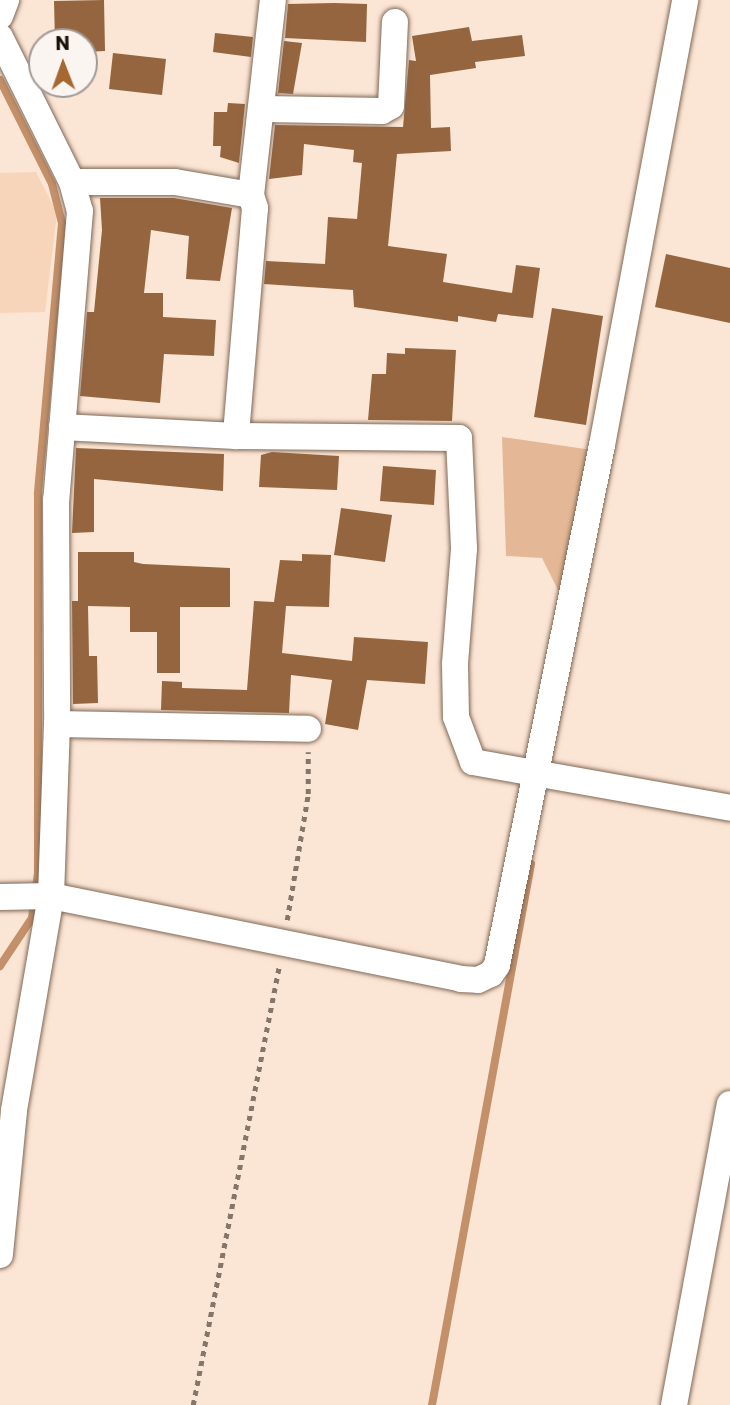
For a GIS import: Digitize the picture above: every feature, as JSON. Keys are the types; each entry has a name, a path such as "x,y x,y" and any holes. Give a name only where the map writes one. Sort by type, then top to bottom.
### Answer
{"street":[{"path":"0,16 6,0"},
{"path":"236,436 255,208 251,195 264,109 273,0"},
{"path":"0,897 51,896 461,979 478,980 491,974 497,965 604,432 685,0"},
{"path":"264,109 382,111 391,106 395,22"},
{"path":"0,37 72,183 80,211 56,500 57,724 51,896 13,1111 0,1255"},
{"path":"72,183 175,181 251,195"},
{"path":"62,427 236,436 459,438 464,549 455,664 456,717 472,762 730,808"},
{"path":"57,724 308,729"},
{"path":"674,1405 730,1104"}],"path":[{"path":"193,1405 283,945 308,794 308,729"}],"shaded area":[{"path":"36,172 57,213 45,312 0,313 0,173"},
{"path":"502,437 592,450 564,602 542,558 506,556"}],"building":[{"path":"104,0 105,51 98,51 98,28 55,28 54,1"},
{"path":"288,4 367,4 366,42 285,38"},
{"path":"469,27 472,41 522,35 525,56 475,62 476,68 430,75 431,128 450,127 451,151 397,154 388,246 447,254 443,282 512,293 516,265 540,268 533,318 498,314 496,322 458,316 458,322 354,307 353,290 264,284 266,261 325,264 328,217 357,219 362,163 353,162 354,150 304,144 302,175 269,179 275,125 403,127 409,60 416,61 412,36"},
{"path":"215,33 253,37 251,57 213,52"},
{"path":"284,41 302,43 293,94 278,93"},
{"path":"113,53 166,59 162,95 109,89"},
{"path":"228,103 245,104 239,163 220,157 221,146 213,146 214,112 227,112"},
{"path":"100,198 174,198 232,208 220,281 186,279 189,236 151,230 144,293 163,293 163,317 216,320 214,356 164,354 160,403 80,396 87,312 94,312 102,230"},
{"path":"666,254 730,268 730,323 655,307"},
{"path":"552,308 603,316 586,425 534,417"},
{"path":"405,348 456,350 452,421 368,420 372,374 386,374 387,353 405,354"},
{"path":"76,448 224,454 223,491 94,479 94,532 72,533"},
{"path":"272,452 339,456 337,490 259,487 261,455"},
{"path":"383,466 436,470 434,505 380,501"},
{"path":"341,508 392,515 385,562 334,555"},
{"path":"78,552 134,552 134,562 143,564 230,568 230,607 180,607 180,673 157,673 157,632 130,632 130,607 88,606 89,656 97,656 98,703 73,704 72,601 78,601"},
{"path":"302,554 331,555 329,607 286,606 282,653 352,661 354,637 428,642 425,684 367,680 358,730 325,724 332,680 291,675 289,713 161,710 162,681 182,682 182,688 247,690 254,601 274,602 280,560 302,561"}],"waterway":[{"path":"0,80 52,184 62,223 38,494 38,873 32,918 0,966"},
{"path":"432,1405 531,864"}]}
